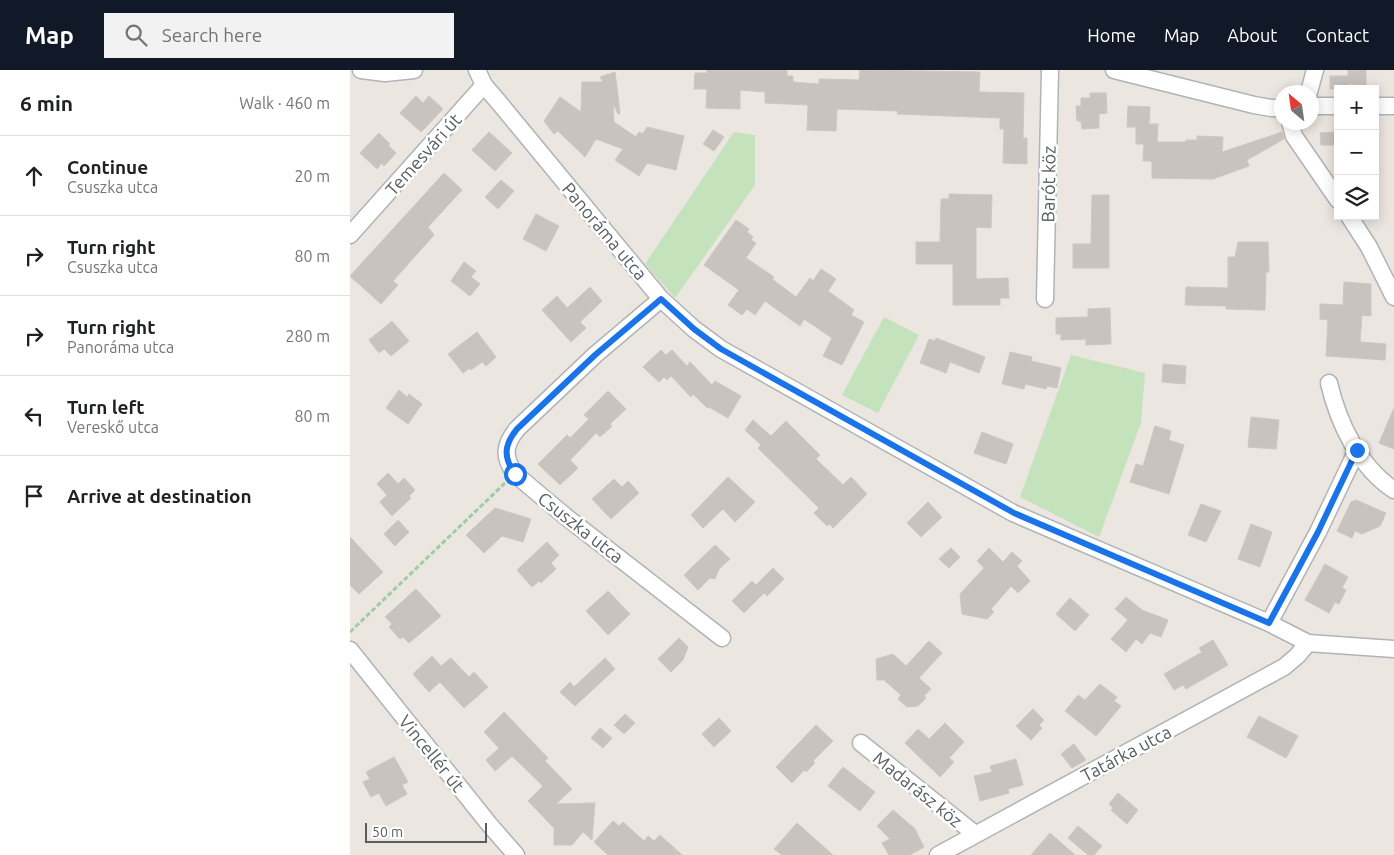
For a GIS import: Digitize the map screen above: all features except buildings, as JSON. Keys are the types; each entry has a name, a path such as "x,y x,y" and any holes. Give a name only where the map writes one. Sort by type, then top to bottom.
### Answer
{"street":[{"path":"361,70 385,73 414,70"},
{"path":"477,70 484,85"},
{"name":"Barót köz","path":"1045,298 1050,70"},
{"path":"1114,70 1254,106 1274,107"},
{"path":"1311,85 1315,70"},
{"name":"Temesvári út","path":"350,235 484,85"},
{"name":"Panoráma utca","path":"484,85 661,299 694,329 721,349 1014,513 1269,623 1308,643 1394,649"},
{"path":"1319,106 1334,106"},
{"path":"1379,106 1394,106"},
{"path":"1292,130 1294,136 1334,194"},
{"path":"1351,220 1394,297"},
{"path":"515,474 510,467 507,446 517,429 595,355 661,299"},
{"path":"1329,383 1335,406 1357,450 1371,470 1394,490"},
{"path":"1269,623 1318,532 1357,450"},
{"name":"Csuszka utca","path":"515,474 565,516 722,638"},
{"name":"Tatárka utca","path":"938,855 1284,667 1308,643"},
{"name":"Vincellér út","path":"350,650 488,824 516,855"},
{"name":"Madarász köz","path":"861,743 975,834"}],"path":[{"path":"350,632 515,474"}],"green space":[{"path":"734,132 755,135 755,185 675,298 645,264"},
{"path":"884,317 919,335 878,413 842,395"},
{"path":"1071,355 1145,373 1141,423 1099,537 1020,497"}],"route":[{"path":"515,474 507,458 507,446 517,429 628,325 661,299 694,329 721,349 1014,513 1269,623 1318,532 1357,450"}]}
